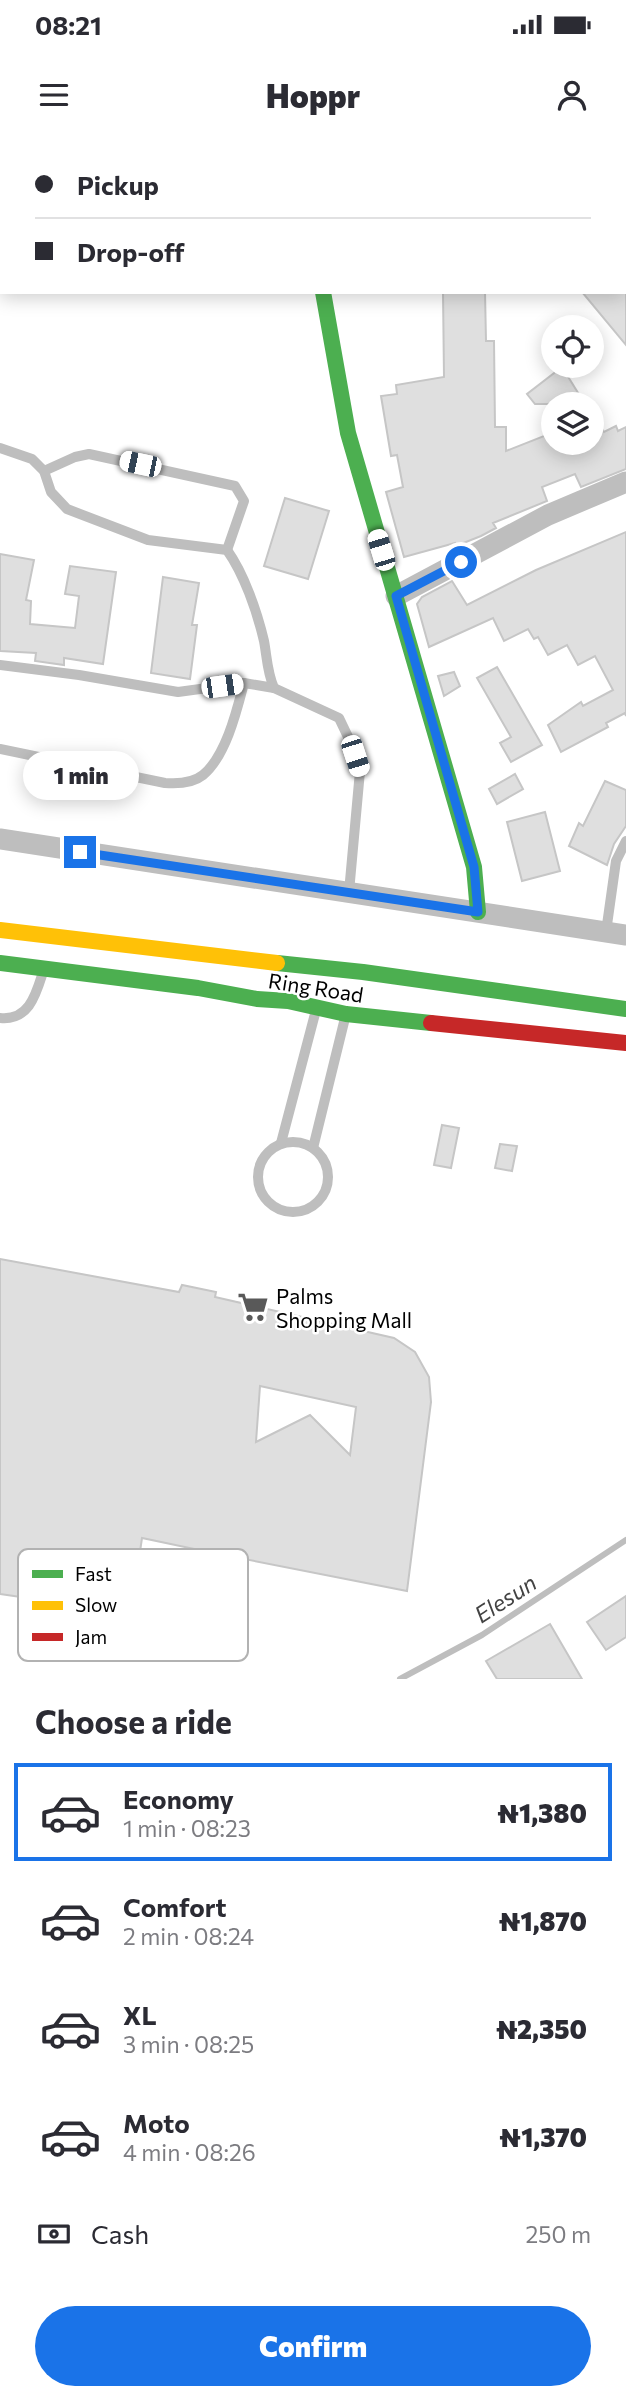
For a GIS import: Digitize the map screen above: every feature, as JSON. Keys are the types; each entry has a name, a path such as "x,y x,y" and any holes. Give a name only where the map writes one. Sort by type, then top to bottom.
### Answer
{"main road":[{"path":"323,294 348,433 474,867 478,912"},
{"name":"Ring Road","path":"0,930 205,956 363,972 626,1009"},
{"name":"Ring Road","path":"0,963 288,1001 346,1014 626,1043"}],"street":[{"path":"396,596 548,515 626,482"},
{"path":"0,839 616,933"}],"lane":[{"path":"0,448 32,459 44,471 51,492 67,509 148,540 227,550 239,568 264,640 268,673 274,688"},
{"path":"44,471 75,457 89,454 235,486 244,500 227,550"},
{"path":"0,666 79,675 178,692 244,683 274,688 339,719 360,771 349,892"},
{"path":"0,748 165,783 184,782 204,774 213,763 235,718 244,683"},
{"path":"616,933 616,861 626,841"},
{"path":"0,1018 16,1016 29,1008 34,1002 45,969"},
{"path":"281,1143 317,1008"},
{"path":"313,1148 346,1014"},
{"path":"292,1141 313,1148 323,1158 328,1172 327,1187 320,1200 308,1209 293,1213 278,1210 266,1201 258,1188 257,1173 262,1158 270,1149 281,1143 292,1141"}],"building":[{"path":"443,294 485,294 486,341 494,341 495,427 506,427 506,451 541,437 541,455 604,455 604,432 616,426 618,431 626,427 626,469 581,487 575,474 542,487 547,501 493,523 496,528 481,536 456,546 455,543 404,557 386,492 403,487 397,455 391,456 381,396 397,394 396,385 444,377"},
{"path":"584,294 626,294 626,345 604,315"},
{"path":"548,378 569,378 578,392 541,392 541,404 535,404 527,394"},
{"path":"285,498 329,511 308,579 264,566"},
{"path":"626,532 626,716 625,713 606,723 608,727 561,752 548,725 581,702 583,706 613,690 595,656 578,665 567,645 548,655 538,637 534,639 528,629 504,641 493,618 429,647 417,604 422,597 452,581 467,605 536,570"},
{"path":"0,554 34,560 26,600 31,601 30,624 75,628 79,596 65,594 70,566 116,572 103,664 64,658 64,665 35,661 36,653 0,651"},
{"path":"163,577 199,583 192,625 197,625 190,679 151,673"},
{"path":"497,667 542,745 511,762 500,743 511,737 477,678"},
{"path":"454,672 460,686 444,696 438,676"},
{"path":"515,774 523,789 497,804 489,789"},
{"path":"605,781 626,790 626,826 614,844 607,865 569,846 579,823 583,826"},
{"path":"545,812 560,871 522,881 507,822"},
{"path":"442,1125 459,1128 451,1168 434,1165"},
{"path":"500,1144 517,1146 512,1171 495,1168"},
{"path":"0,1259 179,1292 182,1285 216,1292 215,1297 394,1338 415,1352 429,1377 431,1402 407,1591 248,1560 248,1549 194,1549 142,1538 140,1549 18,1549 18,1597 0,1594","holes":["260,1386 356,1407 350,1455 310,1415 256,1442"]},
{"path":"626,1596 626,1637 606,1650 587,1622"},
{"path":"550,1624 582,1679 497,1679 486,1661"}],"waterway":[{"name":"Elesun","path":"400,1679 482,1635 626,1540"}],"traffic: fast":[{"path":"323,294 348,433 474,867 478,912"},
{"path":"0,963 288,1001 346,1014 431,1023"},
{"path":"277,963 363,972 626,1009"}],"traffic: slow":[{"path":"0,930 277,963"}],"traffic: jam":[{"path":"431,1023 626,1043"}],"place":[{"name":"Palms Shopping Mall","path":"253,1307"}],"route":[{"path":"80,852 478,912 474,867 396,596 461,562"}]}
